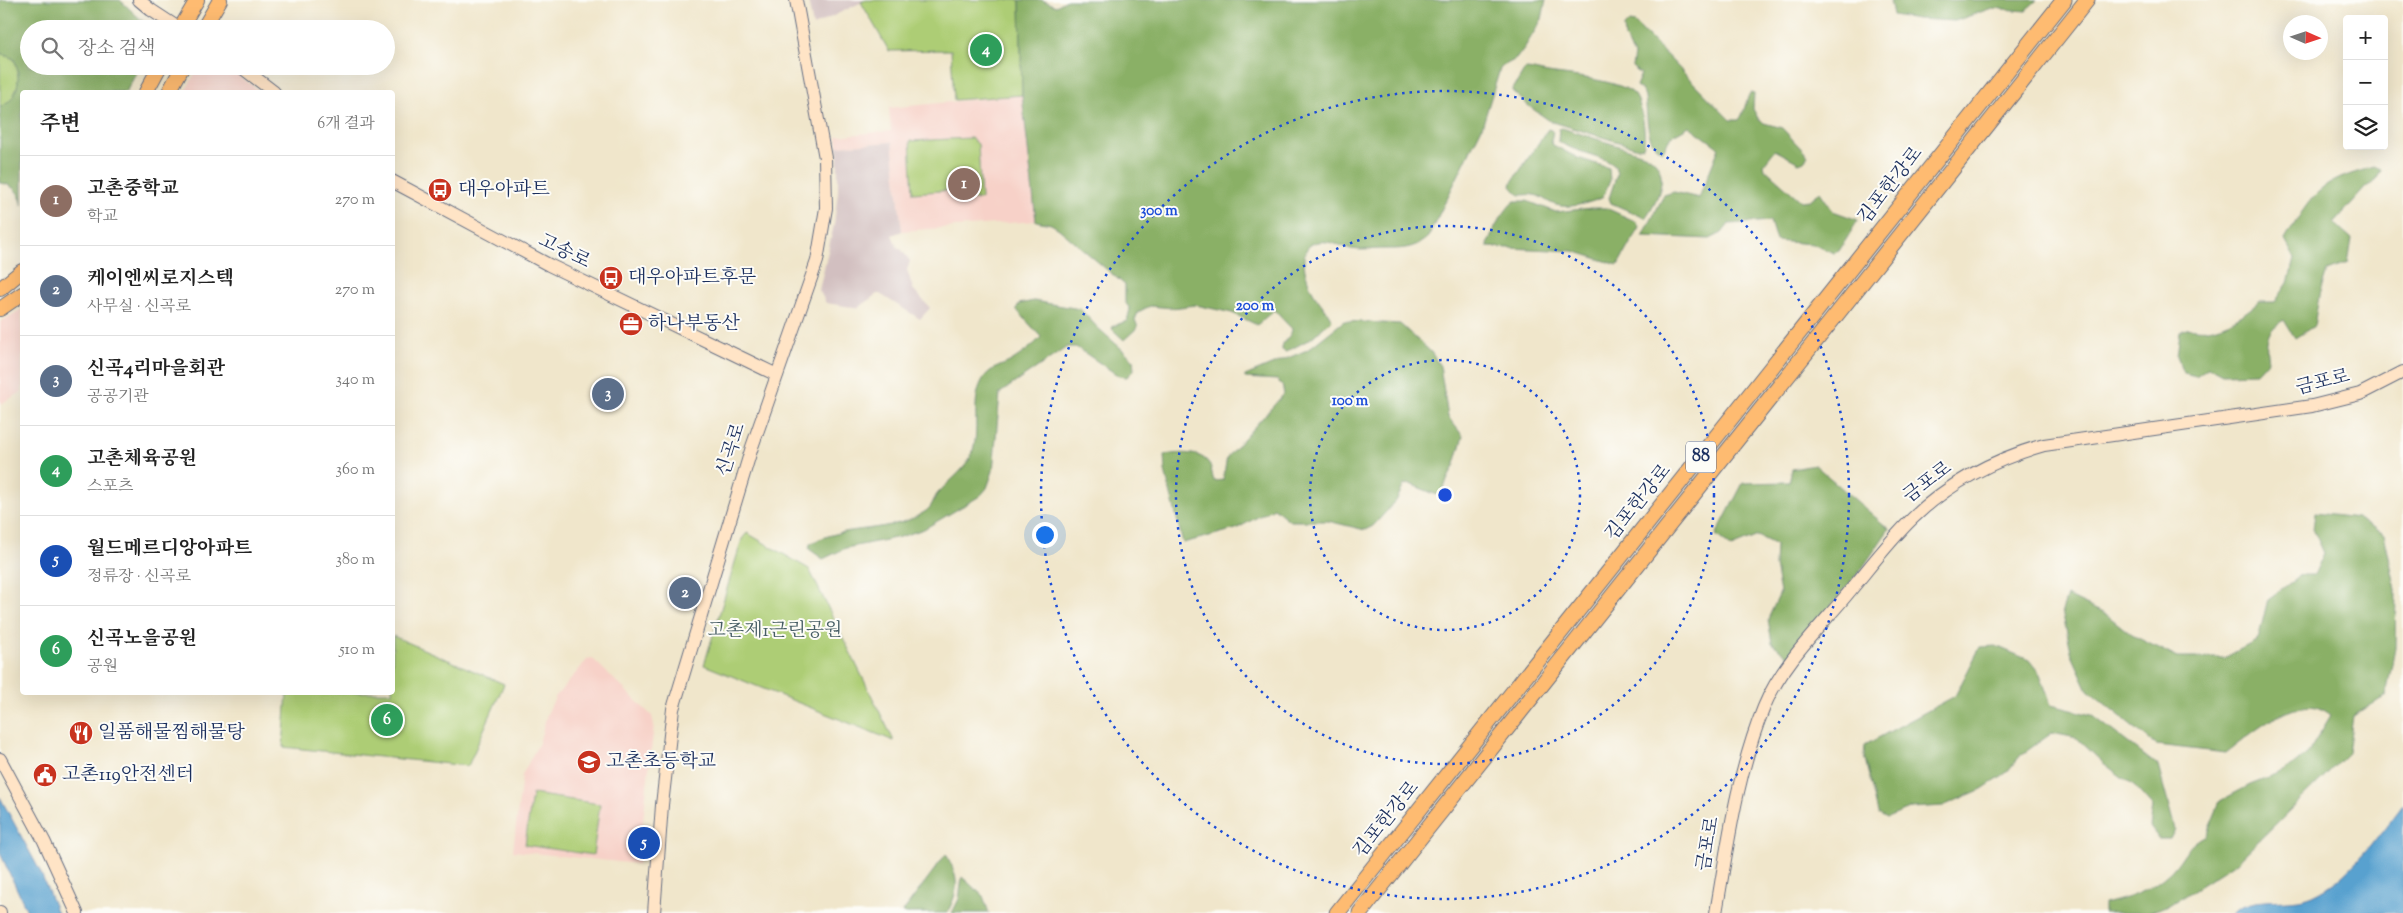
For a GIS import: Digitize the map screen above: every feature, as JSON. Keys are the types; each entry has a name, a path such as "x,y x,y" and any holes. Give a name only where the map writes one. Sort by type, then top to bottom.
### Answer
{"highway":[{"name":"김포한강로","path":"1337,913 2064,0"},
{"name":"김포한강로","path":"1360,913 2087,0"}],"main road":[{"path":"185,20 197,0"},
{"path":"208,20 220,0"},
{"path":"147,90 155,75"},
{"path":"170,90 178,75"},
{"path":"0,288 20,273"},
{"path":"0,309 20,295"}],"street":[{"path":"138,0 166,20"},
{"name":"신곡로","path":"654,913 662,805 673,709 752,447 817,261 824,229 828,184 823,142 796,0"},
{"path":"252,75 271,90"},
{"name":"고송로","path":"395,183 549,266 777,375"},
{"name":"금포로","path":"1716,913 1738,785 1749,747 1772,692 1782,674 1806,643 1902,530 1937,497 1965,478 2002,458 2044,445 2312,406 2360,394 2403,372"},
{"path":"0,759 44,841 77,913"}],"shaded area":[{"path":"808,0 866,0 813,26"},
{"path":"194,75 238,75 258,90 186,90"},
{"path":"1022,95 1036,221 902,231 892,142 838,146 837,136 891,131 889,108"},
{"path":"892,142 902,231 892,235 897,247 901,249 910,261 907,270 913,289 930,308 920,319 880,294 877,294 858,308 826,303 819,290 834,225 838,192 838,146"},
{"path":"20,310 20,393 0,404 0,322"},
{"name":"고촌초등학교","path":"588,659 593,659 652,716 654,725 638,864 513,851 522,775 539,743 547,714 556,696"}],"green space":[{"path":"0,0 120,0 141,20 20,20 20,75 135,75 127,90 20,90 20,197 8,185 0,183 0,107 6,104 15,93 18,73 14,59 0,53"},
{"path":"866,0 1020,0 1022,95 954,100 951,50 889,51 861,2"},
{"path":"1020,0 1042,0 1056,6 1067,0 1546,0 1542,19 1525,47 1516,59 1500,69 1482,127 1428,237 1412,247 1400,249 1355,250 1322,242 1311,245 1307,249 1304,261 1306,275 1313,292 1332,320 1310,339 1286,352 1282,350 1282,347 1292,329 1274,310 1257,325 1232,313 1196,305 1172,308 1150,306 1138,312 1135,320 1138,327 1124,340 1112,329 1113,326 1127,321 1130,309 1125,302 1125,285 1059,229 1051,224 1036,221 1022,95"},
{"path":"1890,0 2038,0 2026,11 1992,8 1955,21 1917,19 1893,15"},
{"path":"1629,22 1635,23 1730,120 1739,120 1750,93 1754,94 1753,109 1759,120 1782,128 1808,156 1799,163 1775,150 1764,164 1765,169 1801,201 1810,200 1820,192 1833,211 1858,220 1839,251 1834,253 1812,244 1776,241 1770,221 1729,224 1722,233 1710,239 1643,236 1664,195 1674,192 1699,198 1719,148 1689,126 1670,137 1663,151 1652,142 1644,94 1636,86 1641,74 1632,67 1634,55 1625,38 1624,27"},
{"path":"0,53 14,59 18,80 15,93 11,99 0,107"},
{"path":"1525,69 1593,79 1627,89 1634,94 1639,104 1643,120 1643,147 1638,148 1550,121 1512,91"},
{"path":"1562,128 1644,154 1653,160 1659,167 1661,183 1655,201 1645,218 1611,203 1609,198 1617,174 1615,166 1610,162 1558,141 1559,129"},
{"path":"1548,129 1553,131 1551,141 1553,145 1578,158 1609,168 1610,181 1602,198 1579,205 1561,206 1537,196 1521,195 1511,186"},
{"path":"971,138 978,144 981,199 968,200 967,189 913,193 910,141"},
{"path":"2374,167 2381,170 2376,181 2366,187 2334,223 2352,239 2348,263 2327,271 2319,296 2314,326 2295,338 2284,320 2273,328 2267,342 2268,361 2257,373 2222,374 2209,367 2196,376 2184,373 2177,356 2180,332 2187,329 2215,328 2228,323 2259,302 2275,302 2288,283 2295,259 2285,240 2303,210 2319,191 2329,184 2356,172"},
{"path":"1515,201 1527,201 1556,212 1606,208 1637,222 1639,227 1618,265 1573,251 1488,247 1498,222"},
{"path":"1034,301 1080,309 1133,359 1134,370 1127,377 1119,376 1076,347 1067,347 1000,393 993,471 987,488 980,496 924,529 900,537 846,548 823,559 809,549 810,544 838,533 898,523 912,518 926,511 932,505 938,493 969,460 975,438 977,396 985,376 1019,356 1041,337 1016,309 1019,304"},
{"path":"1344,321 1400,324 1431,352 1440,366 1448,417 1463,436 1455,464 1441,493 1437,495 1410,484 1404,485 1396,501 1373,526 1365,530 1328,521 1290,521 1274,508 1236,529 1183,543 1165,471 1164,455 1189,454 1201,457 1210,465 1214,481 1223,480 1227,457 1284,394 1282,385 1277,380 1245,378 1245,376 1307,350"},
{"path":"1815,465 1889,529 1863,567 1789,657 1772,643 1768,619 1780,593 1775,566 1776,545 1758,536 1731,547 1716,535 1743,483 1789,482 1792,469"},
{"path":"2315,513 2357,518 2384,534 2396,590 2395,648 2386,696 2353,716 2348,753 2237,862 2170,905 2146,913 2104,913 2104,904 2140,892 2156,884 2171,871 2189,847 2206,835 2220,801 2250,785 2286,771 2308,753 2331,715 2317,707 2294,709 2269,721 2226,753 2156,745 2088,690 2072,655 2062,611 2067,596 2107,615 2132,635 2178,658 2224,658 2258,640 2268,599 2301,575 2314,575 2324,553 2313,529"},
{"name":"고촌제1근린공원","path":"747,533 809,569 894,741 704,665 742,539"},
{"path":"395,637 504,684 468,766 283,747 287,695 395,695"},
{"path":"1996,646 2029,660 2040,674 2051,705 2092,715 2158,766 2175,829 2170,839 2159,839 2150,827 2153,807 2135,787 2102,762 2077,738 2052,733 2021,755 2006,773 1982,789 1943,806 1912,808 1887,818 1878,813 1864,756 1865,745 1955,696 1980,647"},
{"path":"532,794 600,804 593,855 525,845"},
{"path":"946,854 953,870 956,884 954,897 947,913 902,913"},
{"path":"962,877 983,896 989,913 952,913 959,899"}],"water":[{"path":"0,797 40,871 57,913 28,913 0,853"},
{"path":"2403,804 2403,913 2231,913 2250,903 2293,900 2313,895 2327,888 2362,855"}],"place":[{"name":"고촌체육공원","path":"986,50"},
{"name":"고촌중학교","path":"964,184"},
{"name":"대우아파트","path":"440,190"},
{"name":"대우아파트후문","path":"611,278"},
{"name":"하나부동산","path":"631,324"},
{"name":"신곡4리마을회관","path":"608,394"},
{"name":"케이엔씨로지스텍","path":"685,593"},
{"name":"신곡노을공원","path":"387,720"},
{"name":"일품해물찜해물탕","path":"81,733"},
{"name":"고촌초등학교","path":"589,762"},
{"name":"고촌119안전센터","path":"45,775"},
{"name":"월드메르디앙아파트","path":"644,843"}]}
